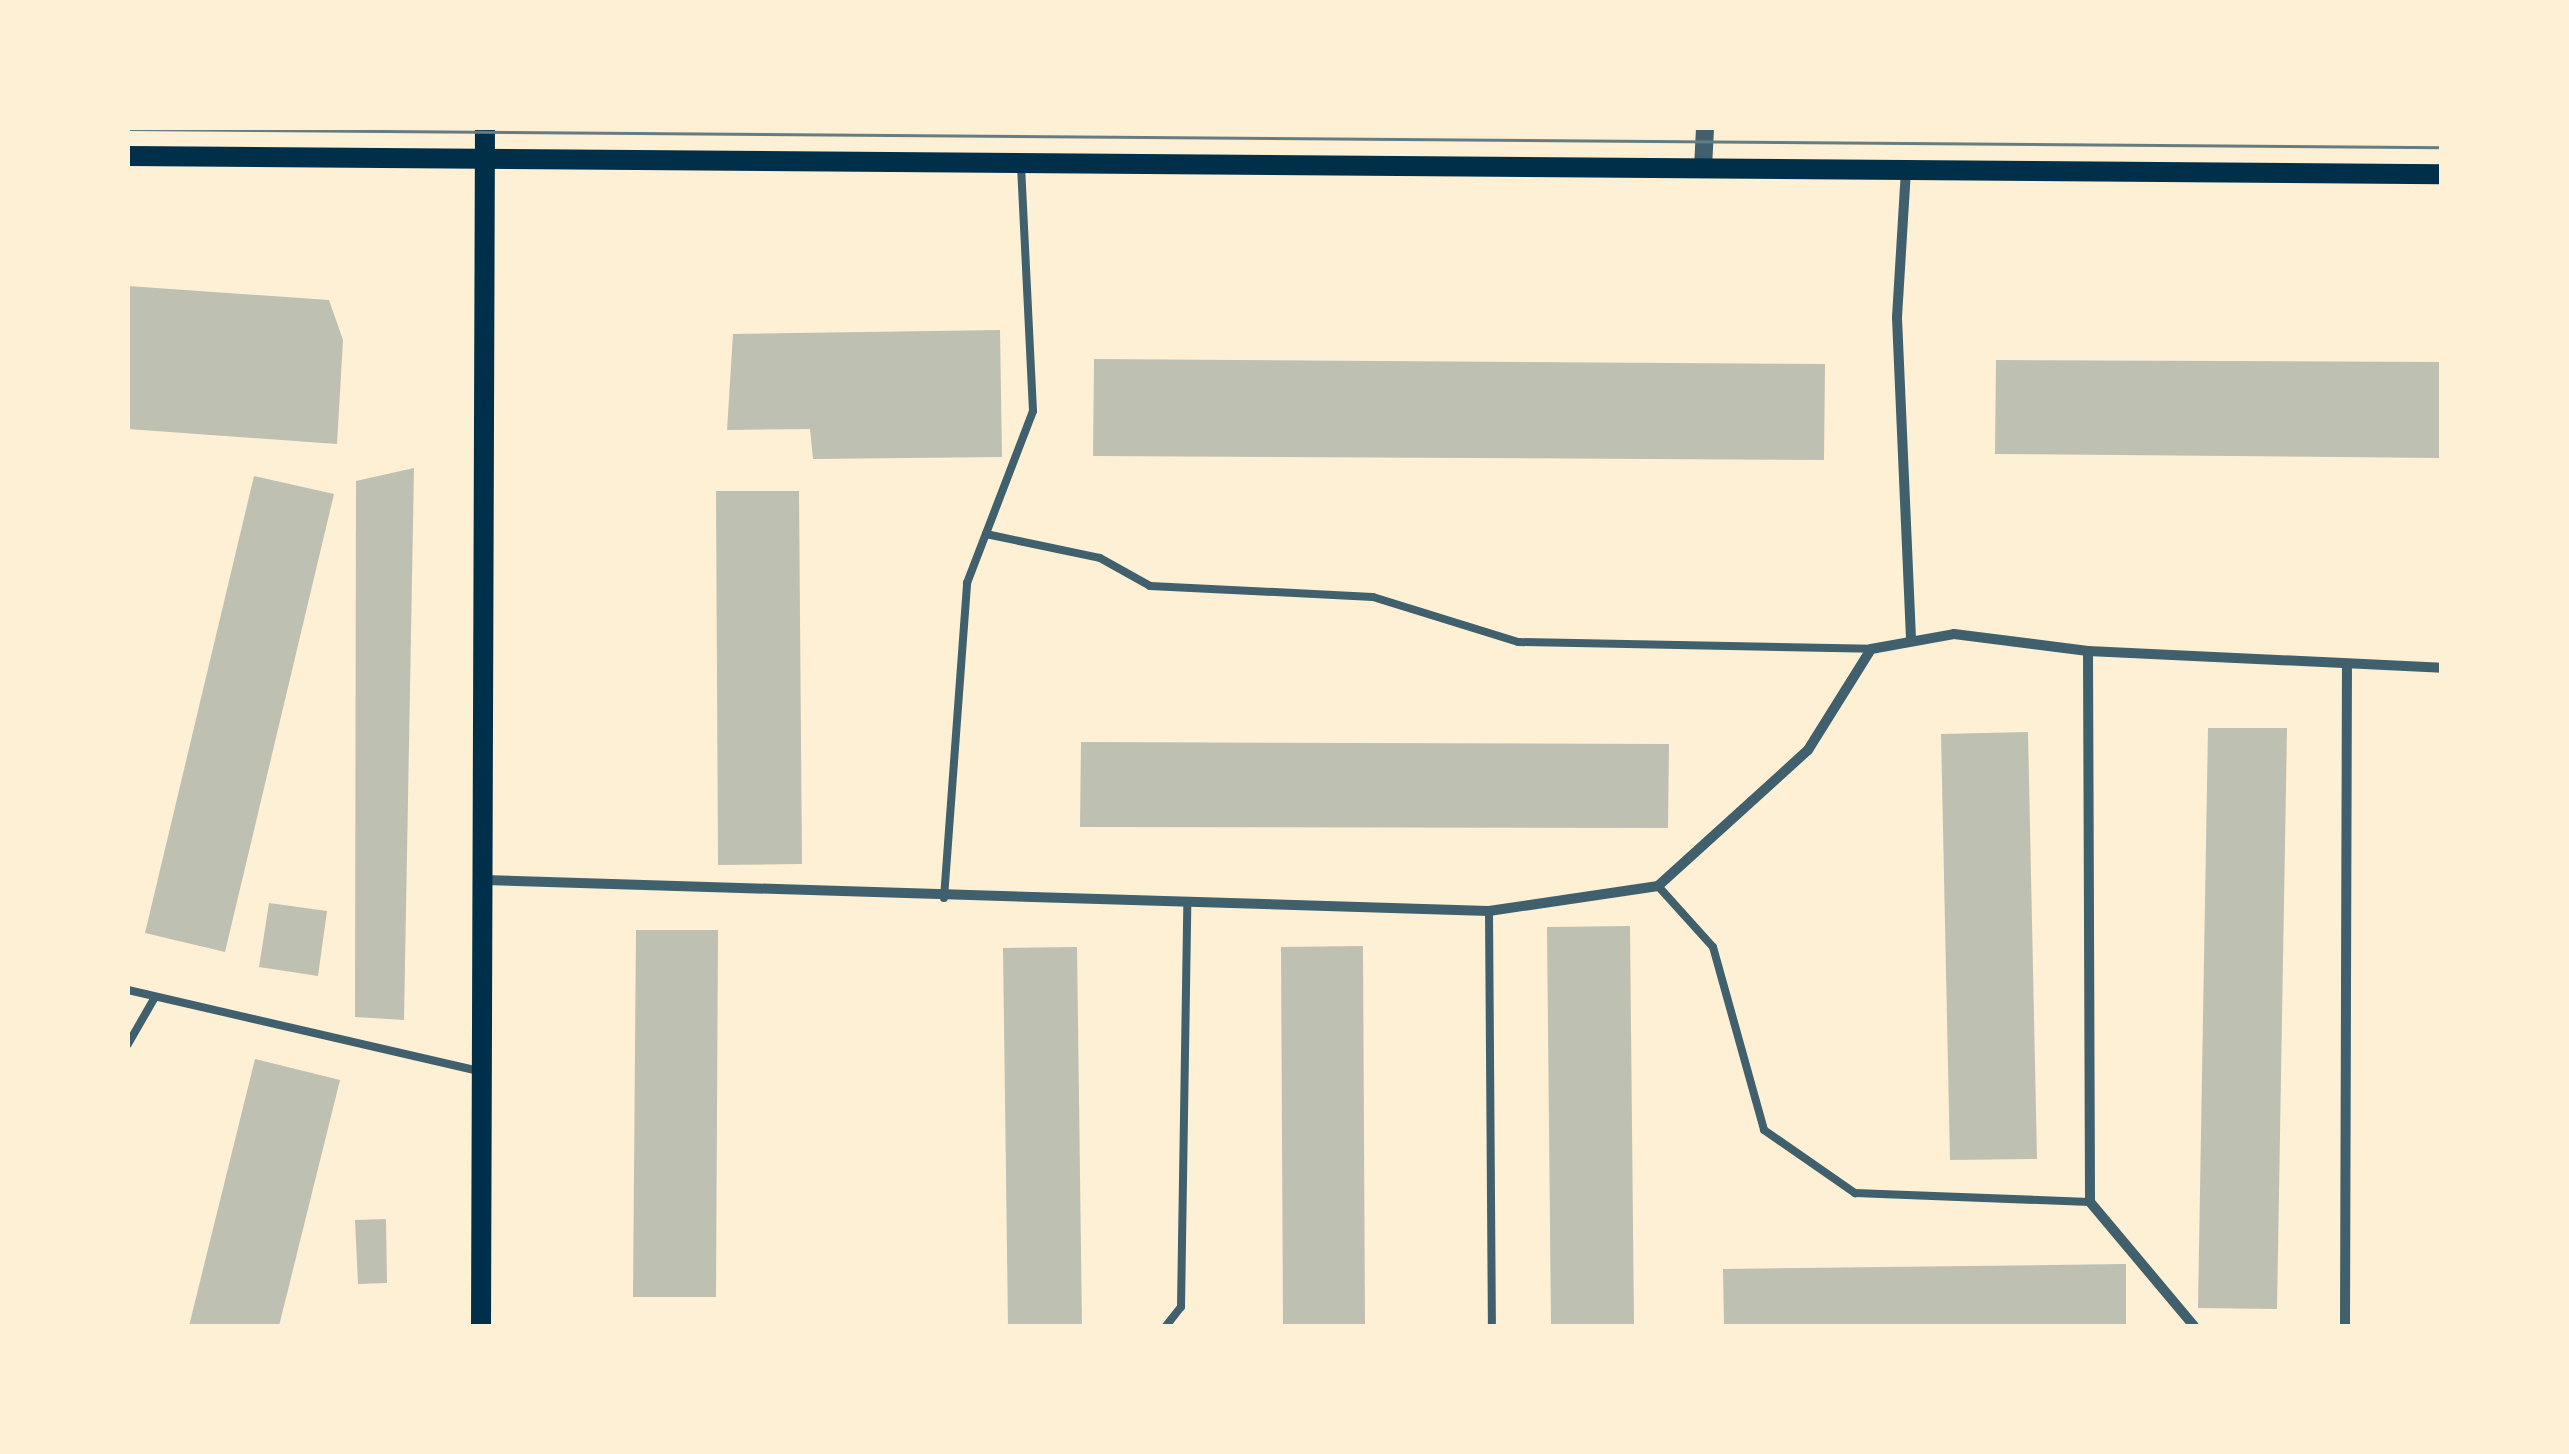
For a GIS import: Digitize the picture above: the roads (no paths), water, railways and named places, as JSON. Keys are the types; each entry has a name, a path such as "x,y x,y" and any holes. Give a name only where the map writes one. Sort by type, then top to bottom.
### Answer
{"main road":[{"path":"481,1326 486,128"},
{"path":"128,156 2442,174"}],"street":[{"path":"1704,168 1705,128"},
{"path":"1906,170 1897,318 1911,638"},
{"path":"484,880 1186,906 1488,911 1658,886 1808,750 1871,650 1911,638 1954,634 2088,651 2347,669 2442,668"},
{"path":"2088,651 2090,1202 2194,1326"},
{"path":"2345,1326 2347,669"}],"lane":[{"path":"944,898 967,584 1033,411 1021,162"},
{"path":"986,534 1100,558 1150,586 1373,597 1518,642 1871,650"},
{"path":"1658,886 1714,947 1764,1130 1855,1193 2090,1202"},
{"path":"1166,1326 1181,1307 1186,906"},
{"path":"1488,911 1492,1326"},
{"path":"128,990 482,1072"},
{"path":"128,1044 156,997"}],"tram line":[{"path":"128,129 2442,147"}]}
